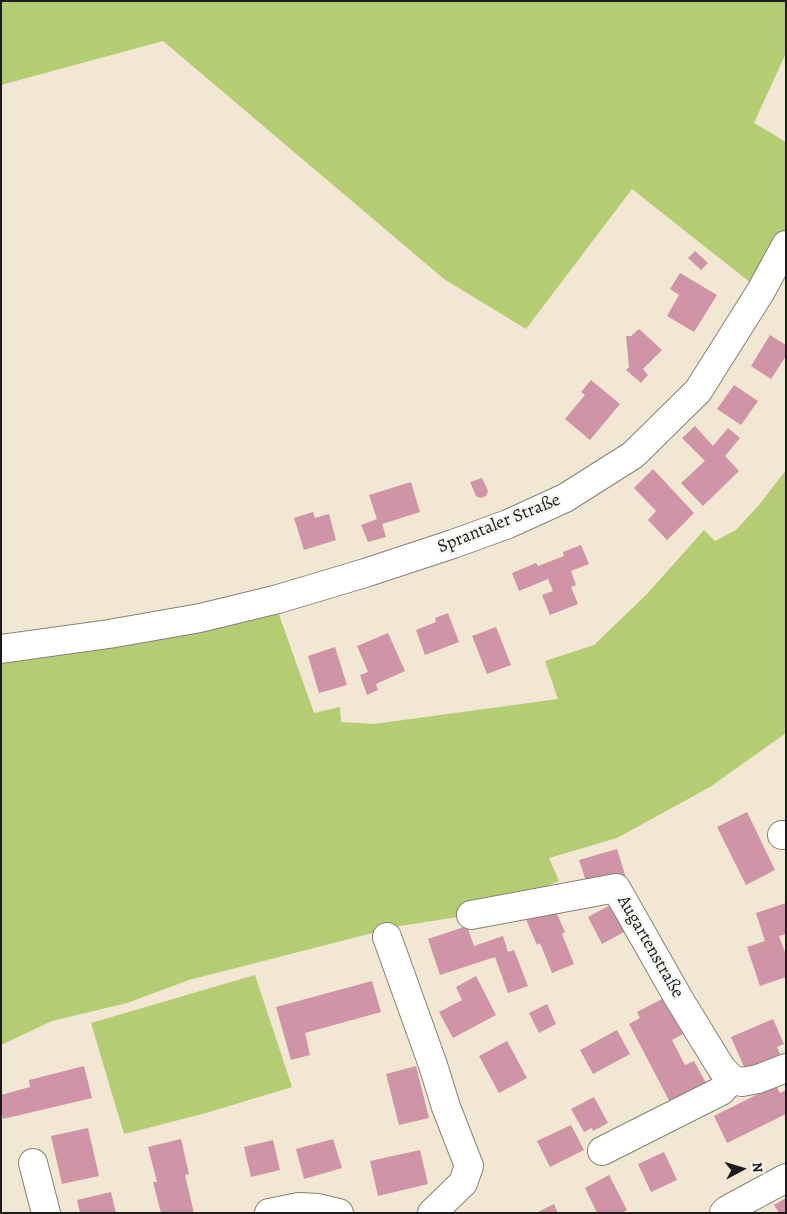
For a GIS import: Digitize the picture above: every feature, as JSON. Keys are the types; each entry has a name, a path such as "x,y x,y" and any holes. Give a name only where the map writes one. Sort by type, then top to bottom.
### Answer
{"street":[{"name":"Sprantaler Straße","path":"1,649 109,634 200,618 278,599 365,573 508,524 565,498 633,456 698,391 761,291 786,245"},
{"name":"Augartenstraße","path":"471,914 616,888 722,1070 732,1079"},
{"path":"387,936 446,1107 469,1166 463,1183 432,1213"},
{"path":"602,1151 721,1091 732,1079 742,1082 758,1080 786,1068"},
{"path":"33,1163 46,1213"},
{"path":"724,1213 786,1178"},
{"path":"269,1213 299,1207 318,1208 339,1213"}],"green space":[{"path":"1,1 786,1 786,53 754,123 786,142 786,245 761,291 632,189 526,329 444,279 163,41 1,85"},
{"path":"786,470 786,733 710,787 617,838 549,858 559,881 471,915 400,926 189,980 127,1003 52,1021 1,1045 1,641 277,609 314,713 340,707 341,722 374,724 558,699 545,661 594,645 647,594 704,530 715,541 736,530 759,505"},
{"path":"255,975 292,1087 206,1113 124,1134 91,1023"}],"building":[{"path":"695,251 708,263 701,270 688,258"},
{"path":"680,273 717,295 694,332 667,316 679,295 670,289"},
{"path":"639,329 662,350 643,369 648,375 641,383 626,370 629,367 626,336 631,336"},
{"path":"770,335 786,345 786,356 771,379 751,366"},
{"path":"591,380 620,404 590,440 565,419 585,395 581,392"},
{"path":"734,385 758,401 741,425 717,409"},
{"path":"695,426 713,446 728,428 740,438 725,456 739,471 703,506 681,483 705,461 682,438"},
{"path":"653,469 694,513 667,540 648,520 656,511 634,488"},
{"path":"482,478 488,491 486,496 480,498 476,496 470,482"},
{"path":"411,482 420,512 382,524 386,537 368,542 361,525 377,519 369,495"},
{"path":"313,512 315,518 329,514 336,540 304,550 294,518"},
{"path":"581,545 589,564 571,571 576,585 571,587 578,604 550,615 542,595 553,591 548,579 519,591 512,573 536,563 538,566 564,556 563,552"},
{"path":"448,613 459,642 425,655 416,630 436,622 435,618"},
{"path":"496,627 511,665 487,674 472,636"},
{"path":"388,633 405,671 376,684 378,690 367,695 360,675 368,672 357,646"},
{"path":"335,647 347,685 319,693 308,656"},
{"path":"747,812 775,870 746,885 717,827"},
{"path":"617,849 626,878 589,890 579,860"},
{"path":"786,903 786,934 779,936 786,955 786,977 760,986 747,947 765,941 756,913"},
{"path":"612,904 626,931 602,944 588,917"},
{"path":"553,905 565,932 562,934 574,964 552,973 540,943 537,945 525,917"},
{"path":"467,926 474,946 503,936 508,952 514,950 528,986 508,993 495,957 440,975 428,939"},
{"path":"476,976 496,1015 453,1038 439,1012 462,1000 456,987"},
{"path":"372,981 381,1012 305,1033 310,1055 291,1060 276,1007"},
{"path":"664,998 683,1034 672,1040 685,1065 694,1061 707,1085 671,1104 629,1024 640,1018 637,1012"},
{"path":"547,1004 556,1024 539,1033 529,1013"},
{"path":"773,1019 784,1044 777,1047 780,1054 745,1069 731,1037"},
{"path":"617,1030 630,1054 593,1074 580,1050"},
{"path":"507,1041 527,1078 499,1093 479,1056"},
{"path":"84,1066 92,1098 3,1119 1,1095 30,1087 29,1080"},
{"path":"416,1066 429,1118 399,1125 386,1074"},
{"path":"776,1085 780,1093 786,1090 786,1114 727,1143 714,1116"},
{"path":"594,1097 608,1123 593,1131 592,1128 584,1132 571,1109"},
{"path":"571,1125 584,1150 550,1167 537,1141"},
{"path":"88,1128 99,1176 62,1184 51,1136"},
{"path":"181,1139 189,1174 185,1175 194,1213 161,1213 153,1182 157,1182 148,1147"},
{"path":"333,1139 342,1168 304,1179 296,1149"},
{"path":"273,1140 280,1170 251,1177 244,1147"},
{"path":"420,1150 428,1184 378,1196 370,1161"},
{"path":"664,1152 677,1180 651,1192 638,1164"},
{"path":"609,1175 627,1210 622,1213 597,1213 585,1188"},
{"path":"111,1192 116,1213 80,1213 77,1200"},
{"path":"786,1198 786,1213 779,1213 774,1205"},
{"path":"554,1204 558,1213 536,1213"}]}
